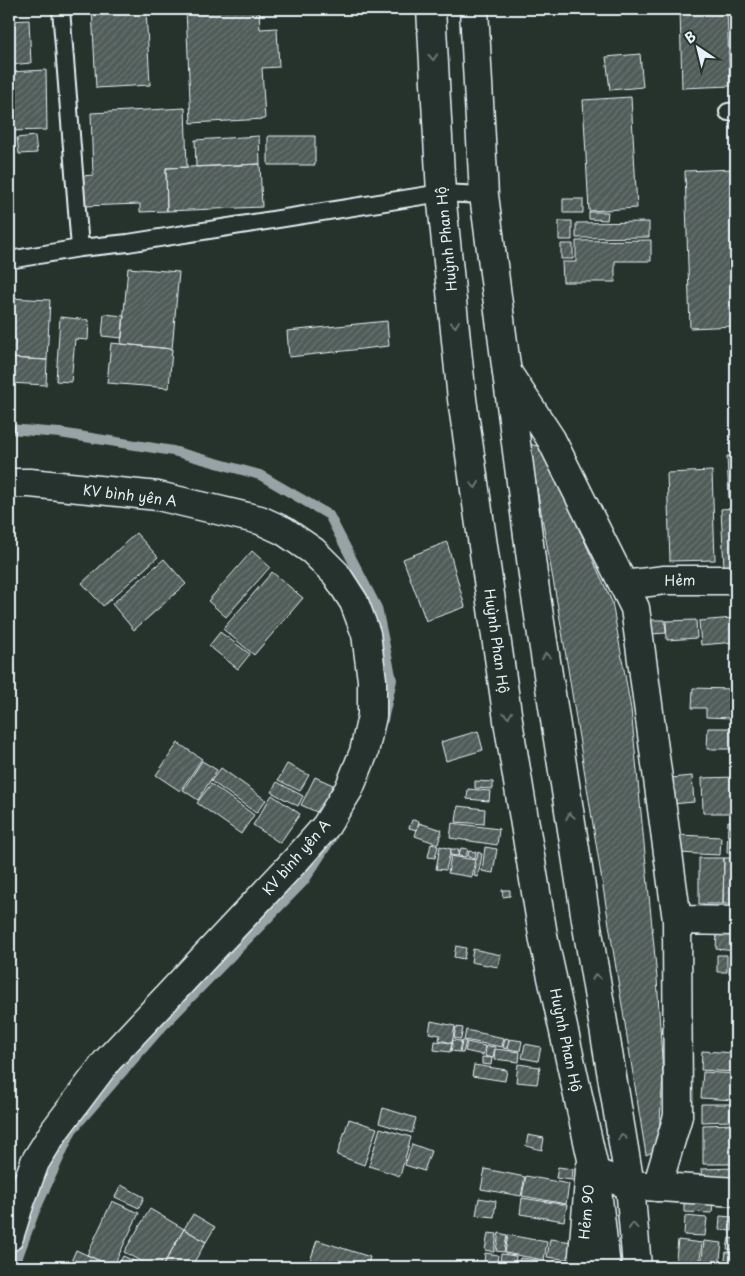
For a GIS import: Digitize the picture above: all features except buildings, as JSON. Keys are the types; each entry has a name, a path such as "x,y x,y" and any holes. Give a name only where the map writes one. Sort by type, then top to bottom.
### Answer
{"street":[{"name":"Huỳnh Phan Hộ","path":"430,9 441,193 462,398 511,737 544,941 595,1173 606,1267"},
{"path":"474,9 484,195 536,590 586,920 630,1185 637,1267"},
{"path":"507,372 551,439 635,608 677,920 678,1116 657,1187"},
{"name":"KV bình yên A","path":"9,483 30,483 158,496 260,520 284,531 313,551 336,574 354,602 366,634 372,680 372,716 364,752 349,789 326,826 107,1061 55,1130 35,1162 9,1237"},
{"name":"Hẻm","path":"624,585 665,580 736,580"},
{"path":"677,920 736,921"},
{"name":"Hẻm 90","path":"582,1267 590,1169 595,1173 630,1185"},
{"path":"630,1185 736,1192"}],"lane":[{"path":"61,9 80,248"},
{"path":"9,260 441,193 484,195"}],"waterway":[{"path":"9,429 60,433 173,451 260,475 329,515 377,608 392,680 383,720"},
{"path":"14,1267 34,1213 72,1130 158,1031 304,881 332,837"}]}
